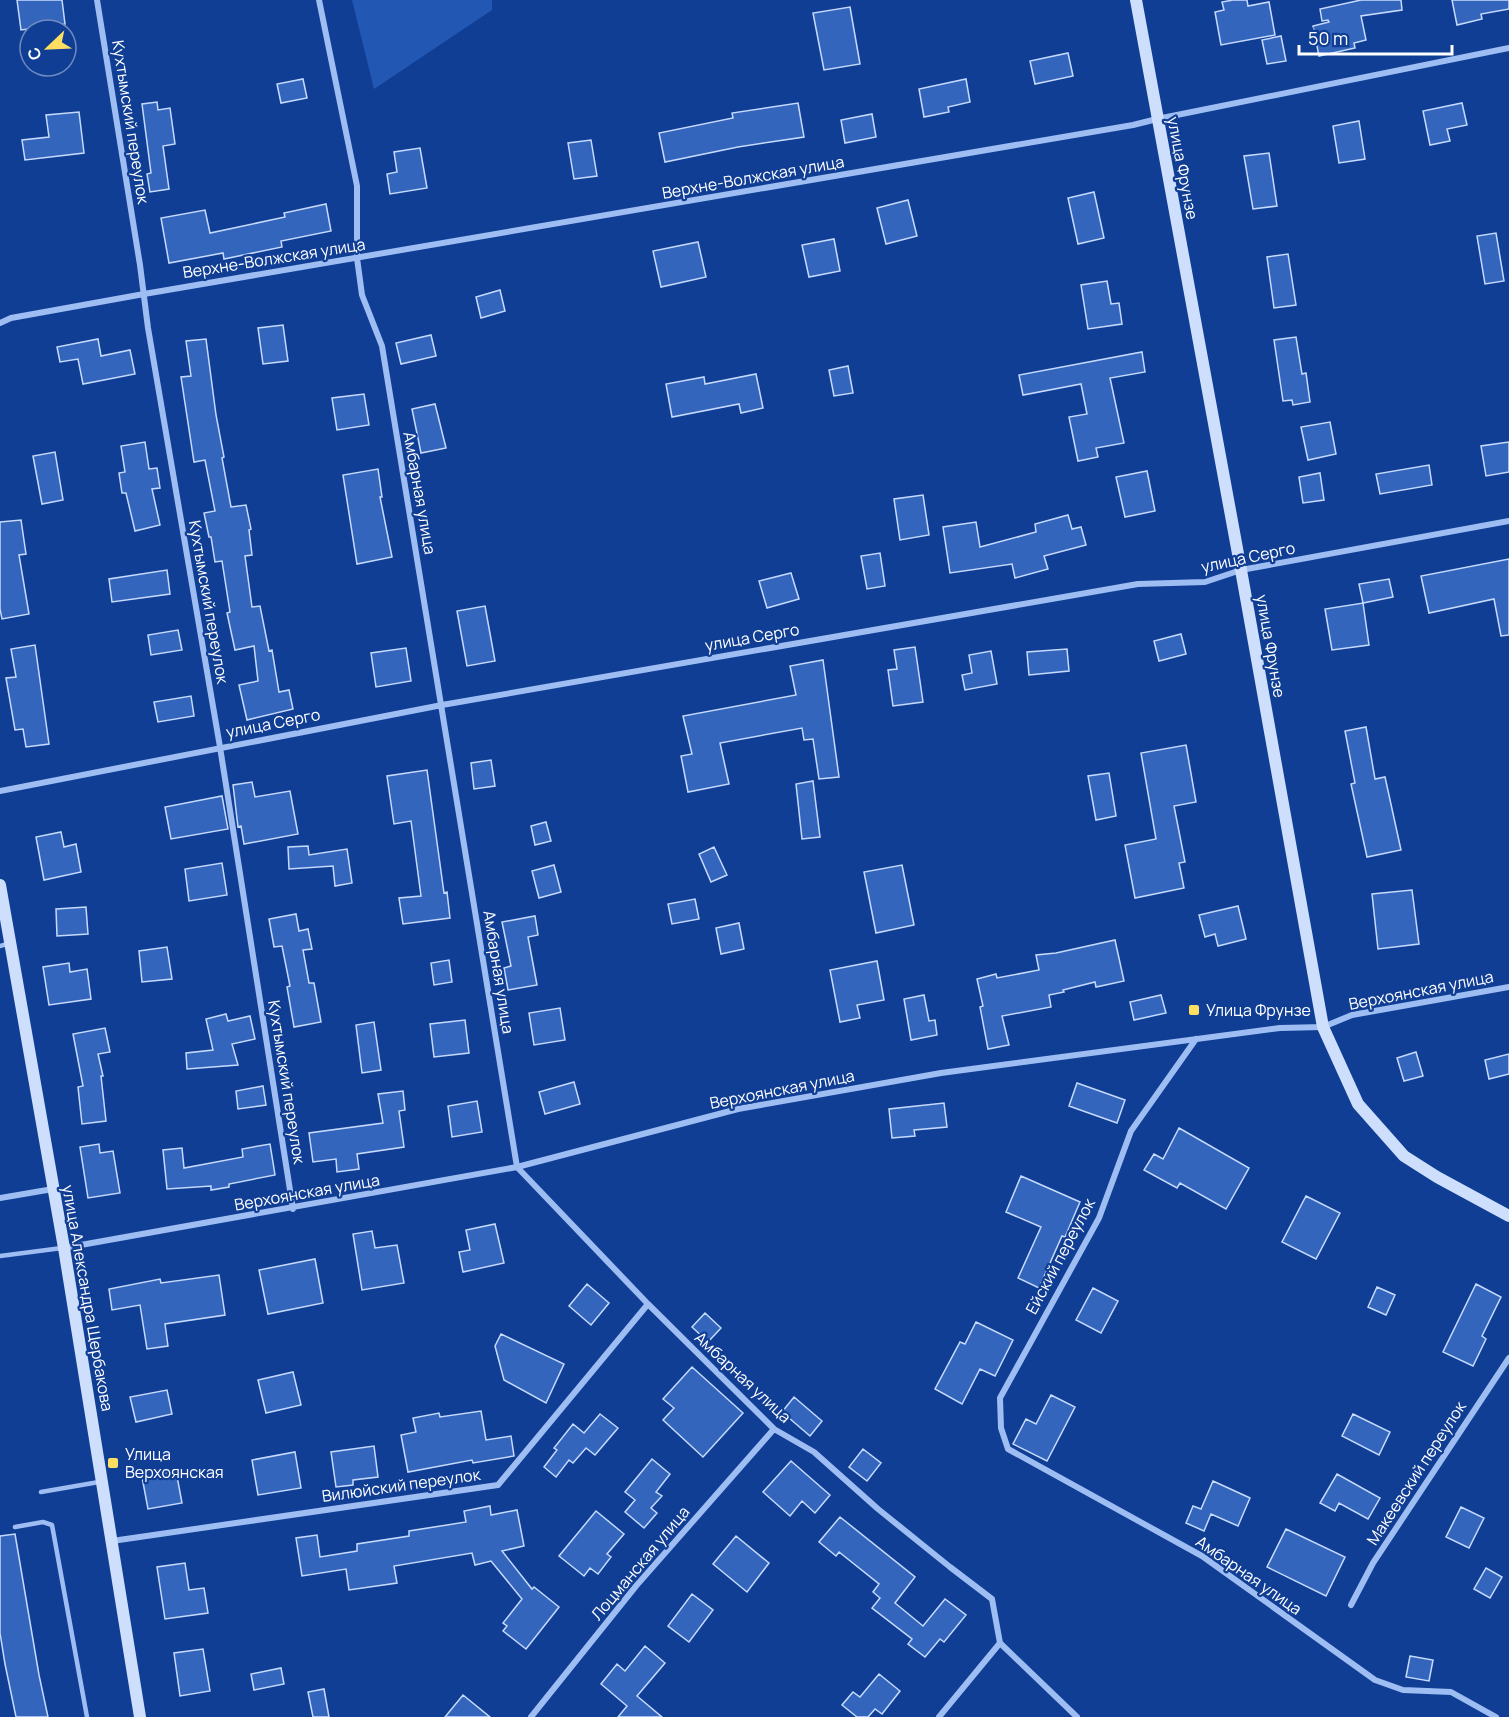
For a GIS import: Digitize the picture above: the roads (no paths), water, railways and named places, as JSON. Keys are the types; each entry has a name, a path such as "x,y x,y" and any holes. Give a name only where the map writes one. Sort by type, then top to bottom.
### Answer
{"street":[{"name":"Кухтымский переулок","path":"97,0 294,1209"},
{"name":"Амбарная улица","path":"319,0 357,186 357,258 362,295 381,346 517,1167 648,1304 774,1429 814,1452 878,1509 992,1599 1000,1643"},
{"name":"улица Фрунзе","path":"1136,0 1323,1027 1358,1104 1404,1156 1437,1177 1509,1216"},
{"name":"Верхне-Волжская улица","path":"0,323 11,318 144,294 1121,127 1509,48"},
{"name":"улица Серго","path":"0,791 442,705 1138,584 1205,582 1241,570 1509,521"},
{"name":"улица Александра Щербакова","path":"0,885 5,945 64,1248 140,1717"},
{"name":"Верхоянская улица","path":"64,1248 294,1209 517,1167 738,1109 941,1073 1280,1028 1323,1027 1352,1015 1509,987"},
{"name":"Ейский переулок","path":"1001,1428 1000,1398 1099,1218 1131,1131 1196,1039"},
{"path":"0,1198 53,1189"},
{"name":"Вилюйский переулок","path":"112,1541 498,1485 648,1304"},
{"name":"Макеевский переулок","path":"1351,1605 1373,1563 1509,1358"},
{"name":"Амбарная улица","path":"1001,1428 1008,1449 1202,1556 1375,1680 1403,1690 1451,1692 1496,1717"},
{"name":"Лоцманская улица","path":"531,1717 636,1586 774,1429"},
{"path":"939,1717 1000,1643 1077,1717"}],"lane":[{"path":"0,1256 64,1248"},
{"path":"41,1492 102,1481"},
{"path":"15,1527 43,1522 52,1525 87,1717"}],"place":[{"name":"Улица Фрунзе","path":"1194,1010"},
{"name":"Улица Верхоянская","path":"113,1463"}]}
